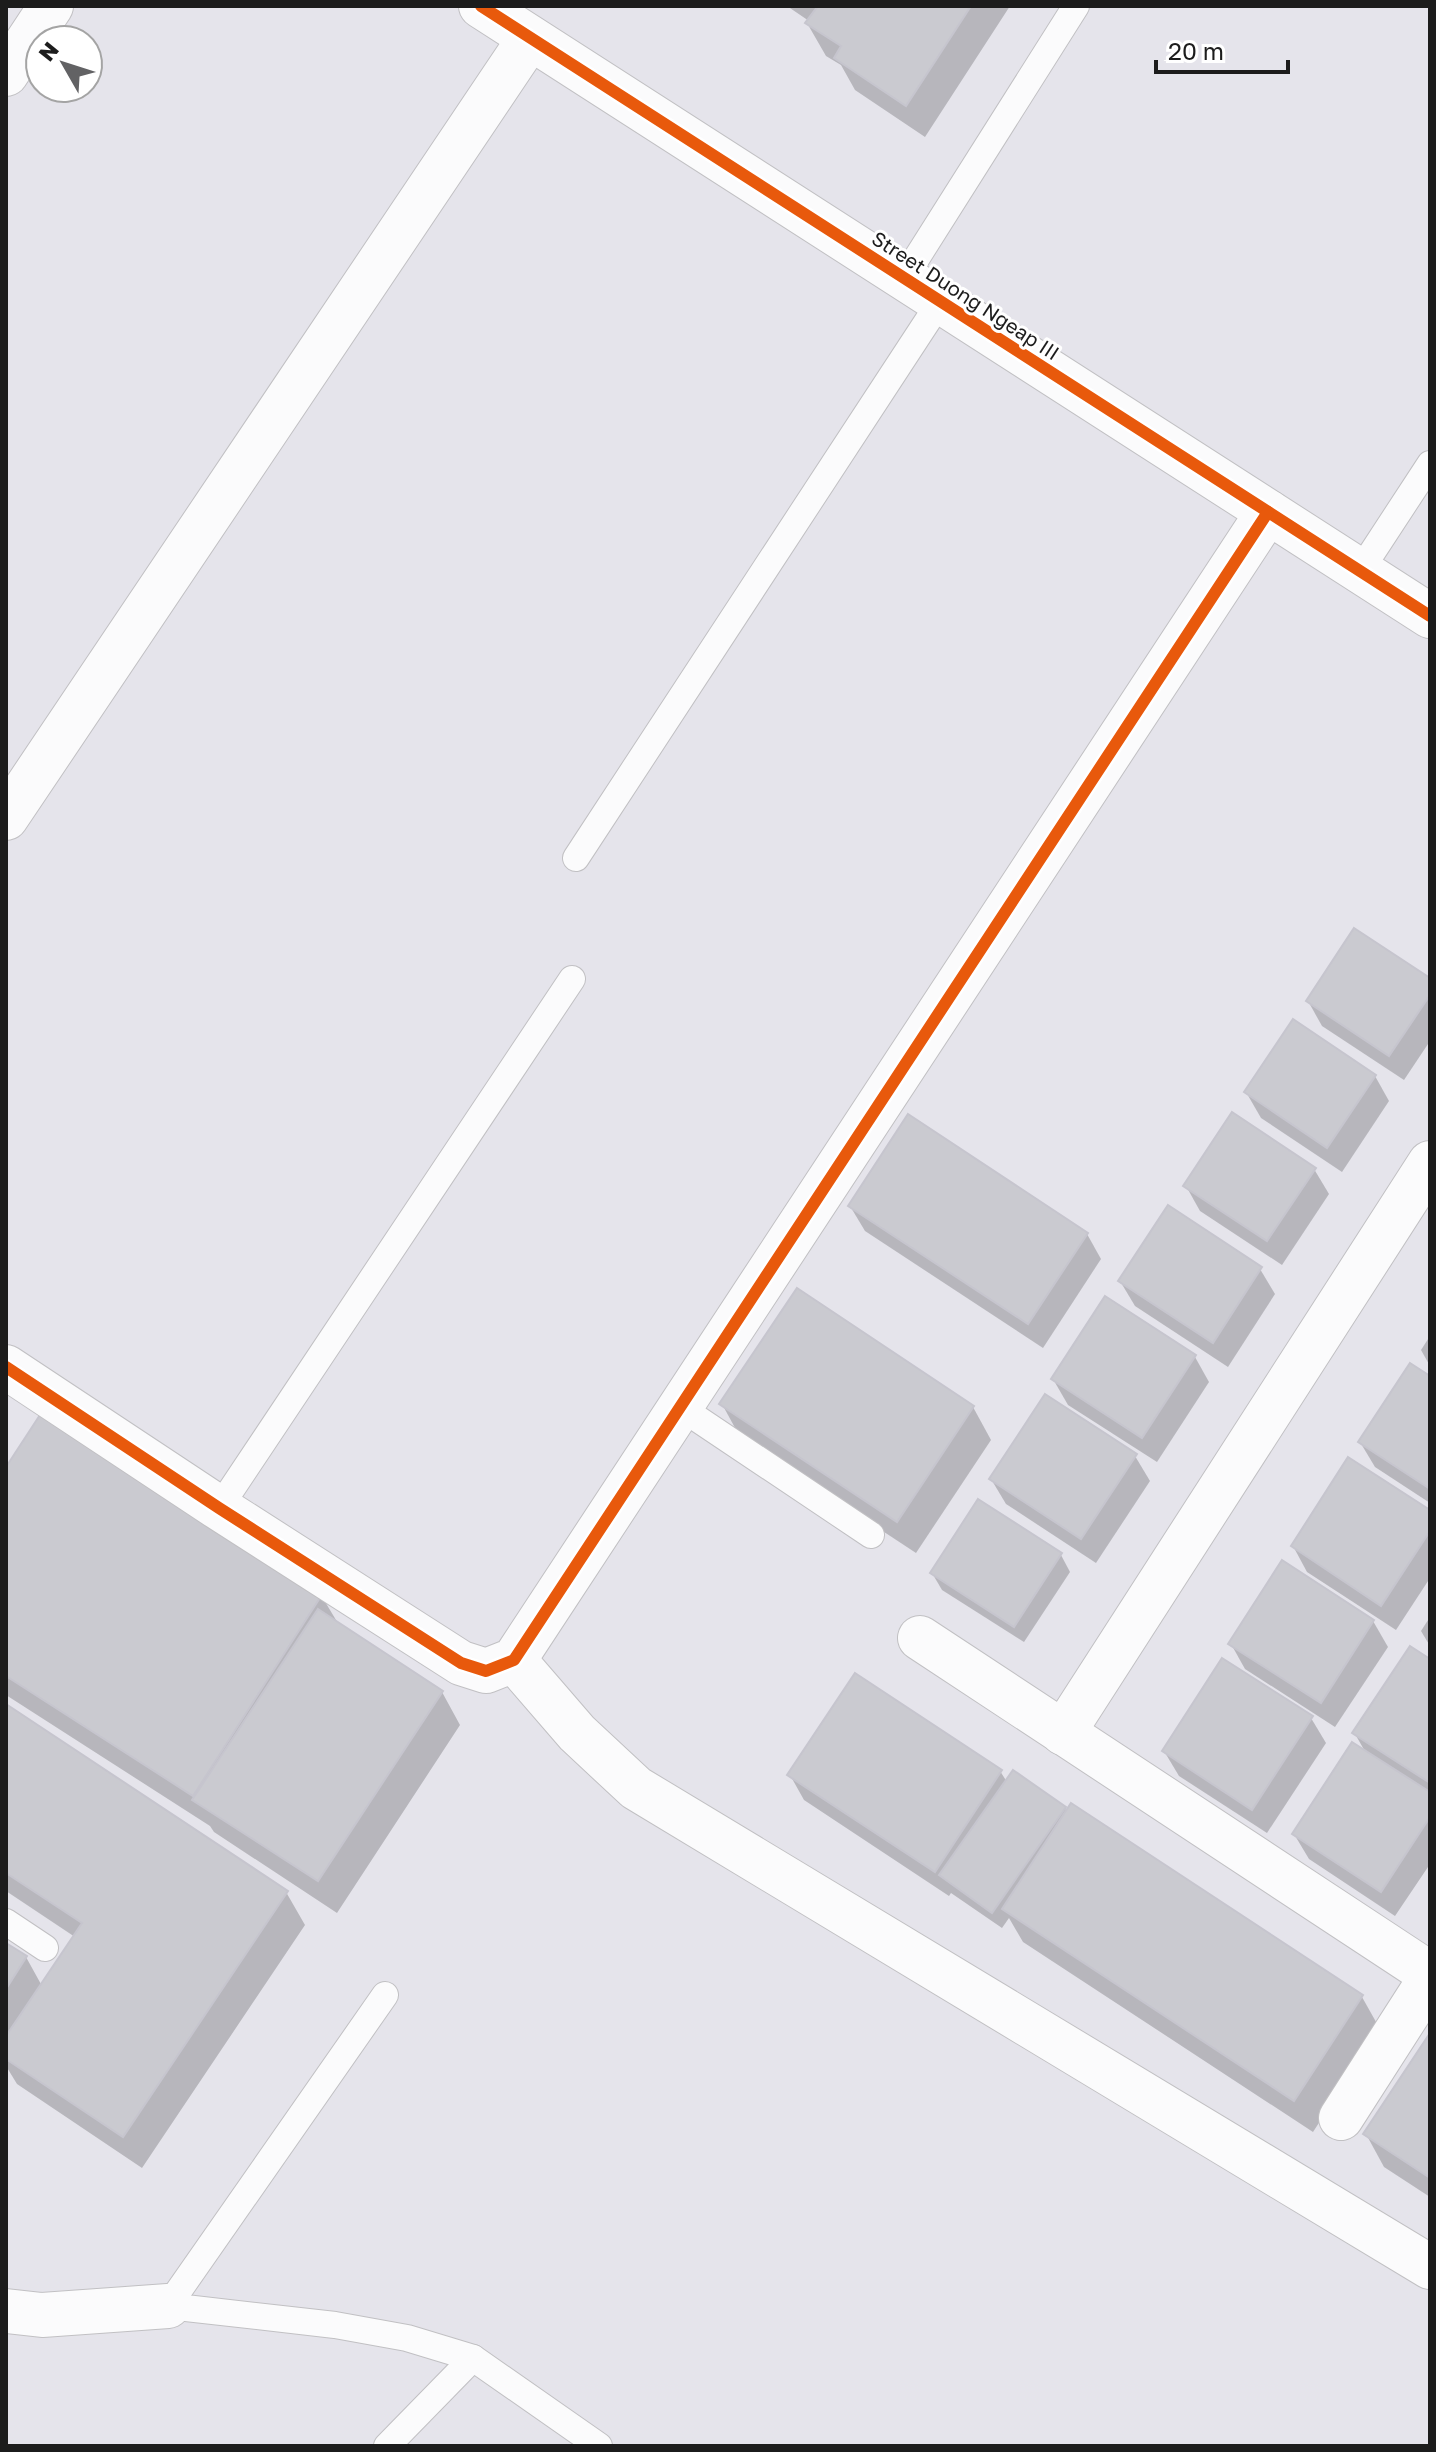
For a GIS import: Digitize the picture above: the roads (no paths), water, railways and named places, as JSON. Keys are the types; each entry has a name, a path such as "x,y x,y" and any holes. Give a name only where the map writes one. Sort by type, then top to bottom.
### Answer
{"street":[{"path":"6,74 51,6"},
{"name":"Street Duong Ngeap III","path":"481,6 1430,616"},
{"path":"6,818 530,38"},
{"path":"6,1367 461,1663 486,1671 514,1660 1268,512"},
{"path":"1063,1733 1430,1163"},
{"path":"920,1638 1430,1977 1341,2118"},
{"path":"514,1660 577,1733 636,1788 1430,2267"},
{"path":"6,2311 42,2315 168,2306"}],"lane":[{"path":"904,278 1076,6"},
{"path":"576,858 940,302"},
{"path":"1360,571 1430,464"},
{"path":"219,1508 572,979"},
{"path":"680,1407 871,1535"},
{"path":"6,1922 45,1948"},
{"path":"385,1995 168,2306 350,2327 407,2338 473,2358 599,2446"},
{"path":"387,2446 473,2358"}]}
